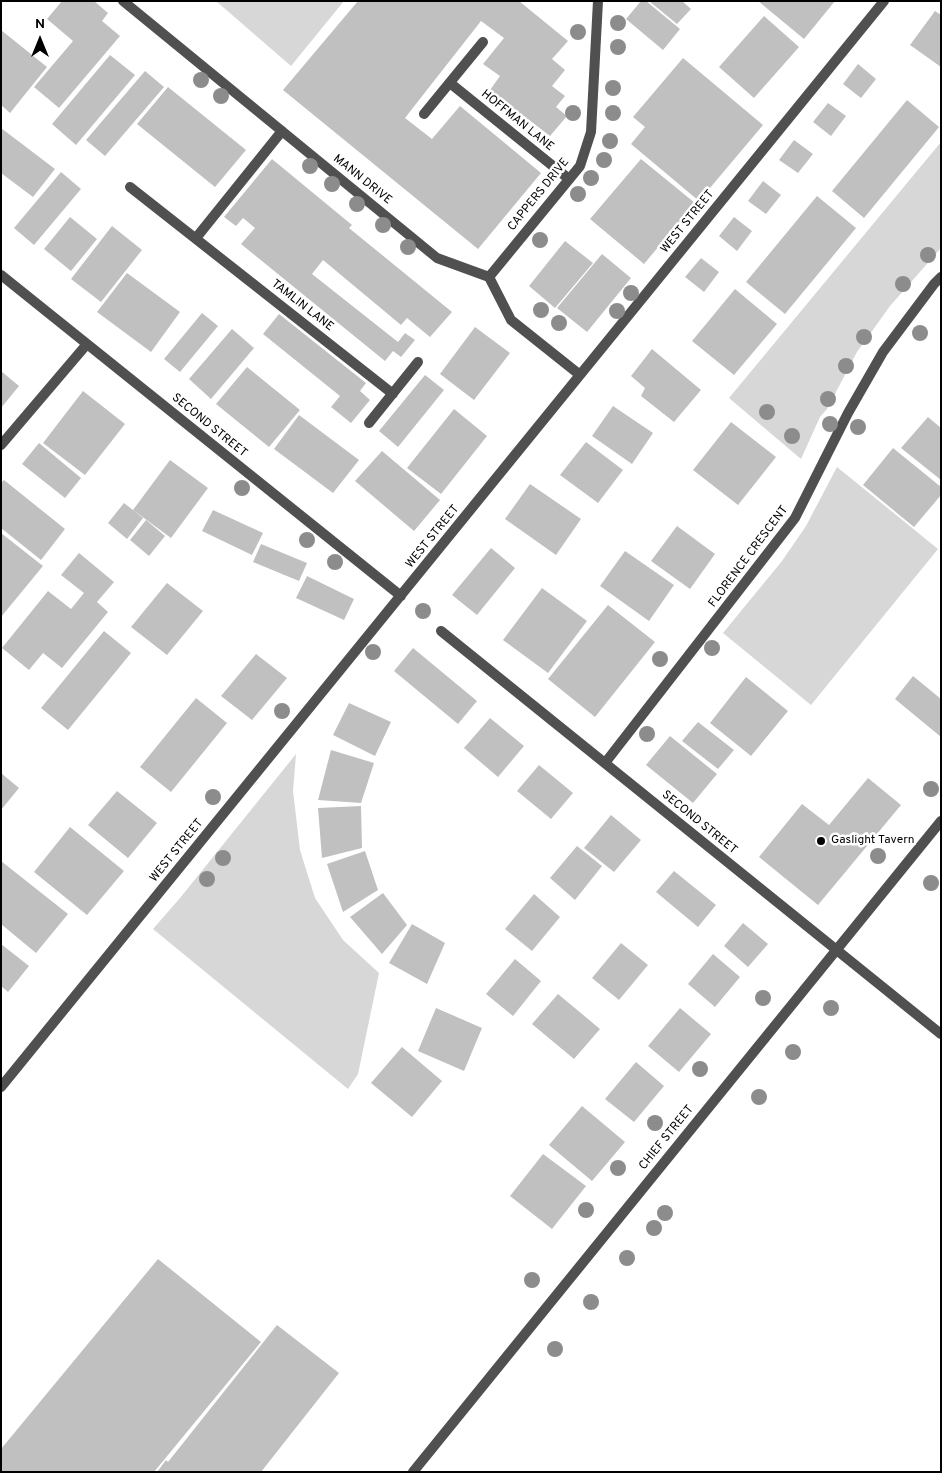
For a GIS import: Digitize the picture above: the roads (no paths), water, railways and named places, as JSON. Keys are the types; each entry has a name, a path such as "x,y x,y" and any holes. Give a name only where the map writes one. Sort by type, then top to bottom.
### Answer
{"street":[{"name":"MANN DRIVE","path":"122,1 437,258 489,277"},
{"name":"CAPPERS DRIVE","path":"489,277 580,166 591,132 598,1"},
{"name":"WEST STREET","path":"1,1087 884,1"},
{"path":"424,114 483,42"},
{"name":"HOFFMAN LANE","path":"450,83 569,179"},
{"path":"196,238 282,131"},
{"name":"TAMLIN LANE","path":"130,187 393,394"},
{"name":"SECOND STREET","path":"1,275 401,596"},
{"path":"489,277 511,320 580,375"},
{"name":"FLORENCE CRESCENT","path":"605,763 795,518 848,413 883,352 941,277"},
{"path":"1,445 86,344"},
{"path":"369,423 418,362"},
{"name":"SECOND STREET","path":"441,631 941,1034"},
{"name":"CHIEF STREET","path":"413,1472 941,821"}],"place":[{"name":"Gaslight Tavern","path":"821,841"}]}
